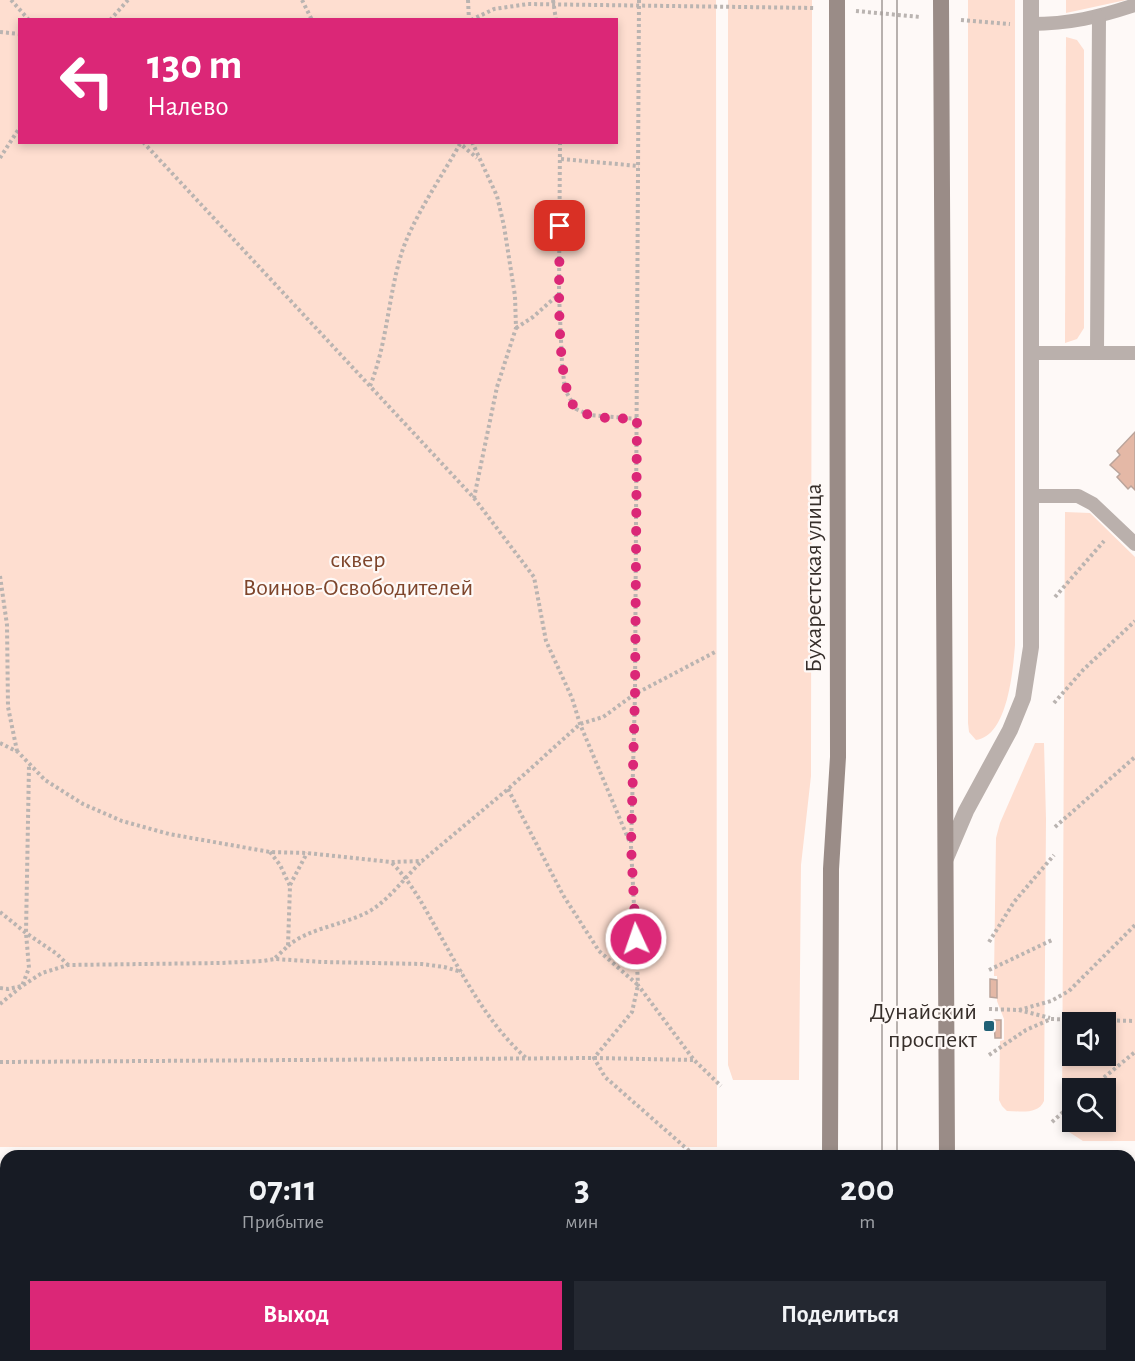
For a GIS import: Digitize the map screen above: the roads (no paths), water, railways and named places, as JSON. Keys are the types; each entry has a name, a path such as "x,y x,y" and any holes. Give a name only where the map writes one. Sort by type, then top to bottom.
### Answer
{"main road":[{"name":"Бухарестская улица","path":"830,1150 831,869 838,757 837,0"},
{"path":"941,0 947,1150"}],"street":[{"path":"946,858 966,811 1010,730 1023,698 1031,647 1031,0"}],"lane":[{"path":"1031,24 1056,24 1099,17 1135,5"},
{"path":"1097,353 1099,17"},
{"path":"1031,353 1135,353"},
{"path":"1031,496 1078,496 1093,504 1135,544"}],"tram line":[{"path":"882,0 882,1150"},
{"path":"897,0 897,1150"}],"place":[{"name":"Дунайский проспект","path":"989,1026"}],"park label":[{"name":"сквер Воинов-Освободителей","path":"358,574"}]}
